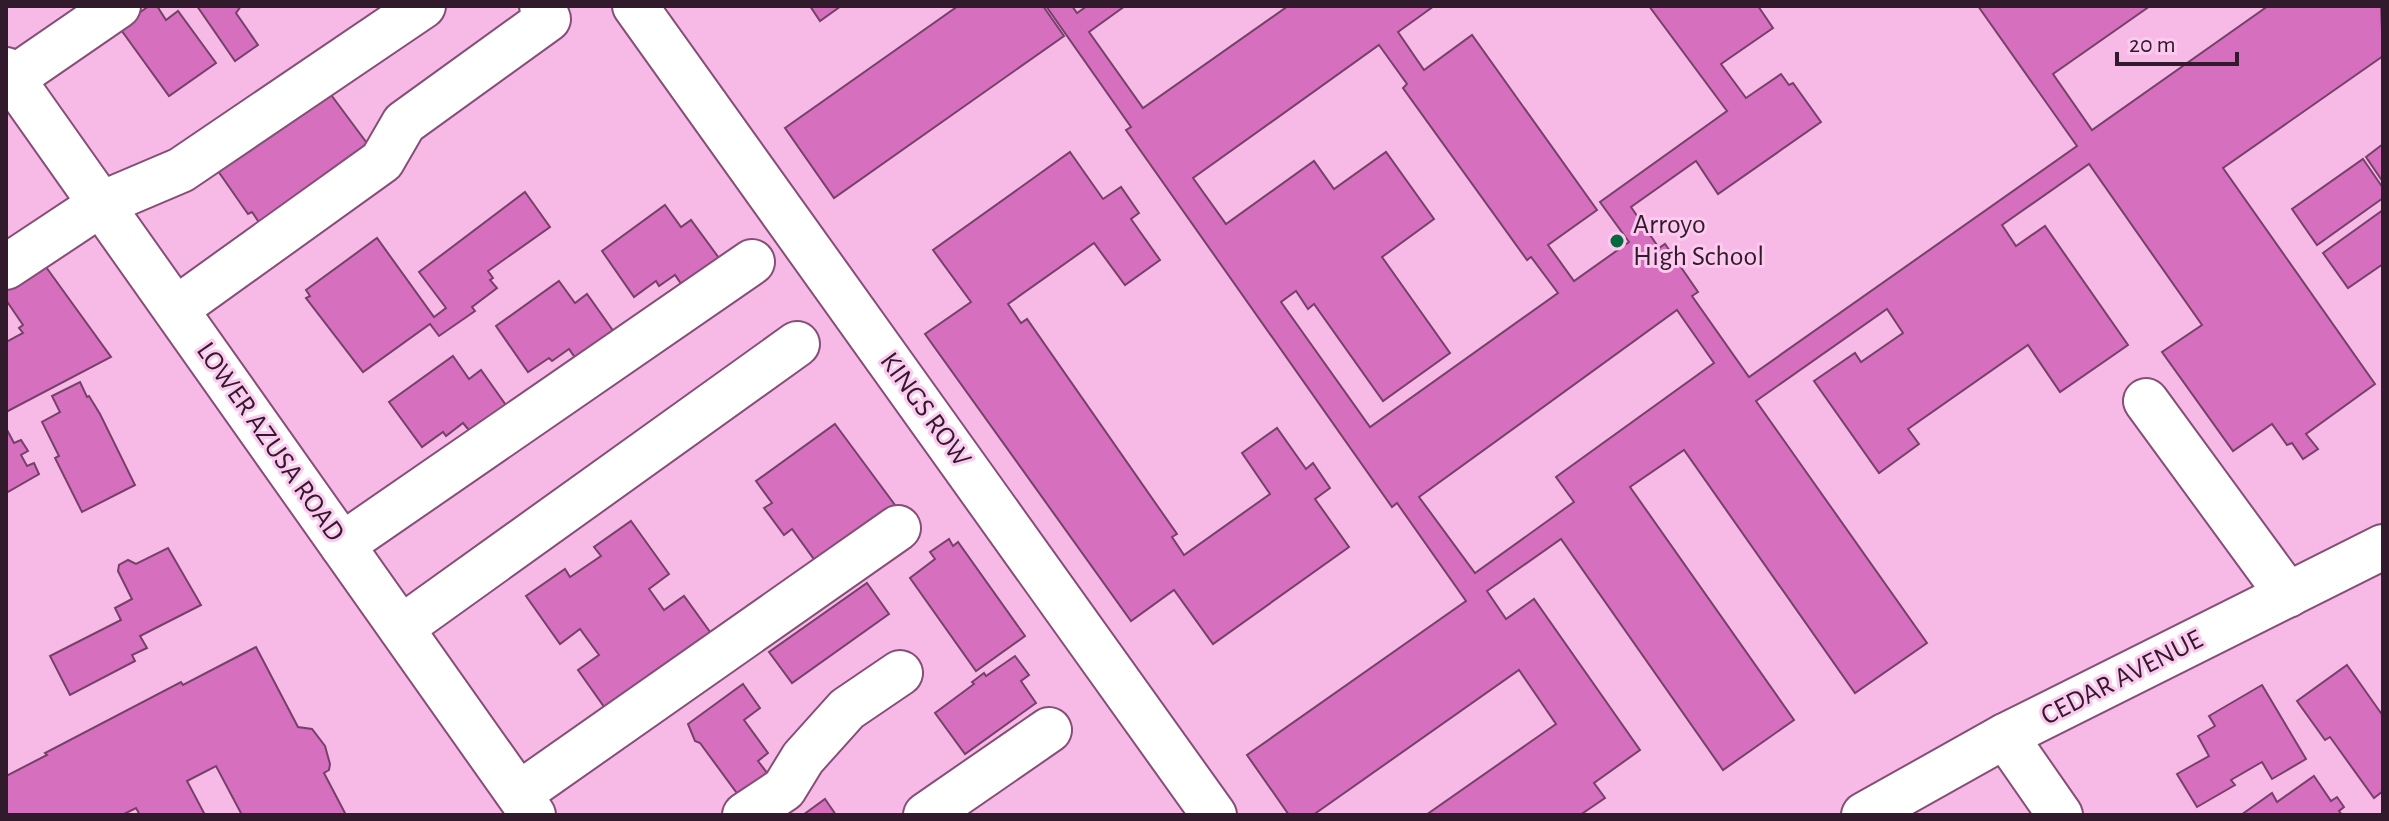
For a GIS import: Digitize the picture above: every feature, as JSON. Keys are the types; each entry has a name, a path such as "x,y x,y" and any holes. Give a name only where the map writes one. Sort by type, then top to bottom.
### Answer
{"street":[{"path":"9,75 118,6"},
{"path":"6,267 101,204 181,170 423,6"},
{"path":"176,309 382,161 404,123 548,19 542,6"},
{"name":"KINGS ROW","path":"635,6 1214,815"},
{"name":"LOWER AZUSA ROAD","path":"9,75 526,804"},
{"path":"342,545 752,262"},
{"path":"401,628 797,344"},
{"path":"2146,401 2288,595"},
{"path":"526,804 898,528"},
{"name":"CEDAR AVENUE","path":"1864,815 2005,736 2383,547"},
{"path":"745,815 784,789 803,758 847,709 900,673"},
{"path":"926,815 1049,730"},
{"path":"2005,736 2060,815"}],"building":[{"path":"149,6 157,6 166,20 178,11 216,63 169,96 119,27"},
{"path":"197,6 241,6 236,13 258,45 235,61"},
{"path":"810,6 841,6 820,21"},
{"path":"958,6 1043,6 1064,36 834,198 785,128"},
{"path":"1046,6 1072,6 1077,13 1087,6 1125,6 1089,32 1143,108 1288,6 1434,6 1398,32 1424,70 1472,35 1597,210 1548,245 1574,281 1629,242 1600,202 1727,111 1649,6 1758,6 1773,28 1721,64 1746,98 1781,74 1789,85 1793,83 1821,122 1718,194 1696,161 1631,207 1659,248 1665,244 1698,292 1692,296 1749,377 2077,146 1978,6 2150,6 2053,74 2092,130 2268,6 2381,6 2383,56 2223,168 2375,384 2306,434 2318,449 2303,459 2292,443 2287,445 2272,424 2233,451 2162,352 2202,325 2089,164 2002,225 2016,246 2045,226 2128,345 2060,392 2028,345 1908,429 1919,444 1879,473 1814,381 1855,353 1861,362 1903,333 1887,309 1756,401 1927,643 1855,693 1684,450 1630,487 1794,720 1723,770 1561,539 1487,591 1506,619 1534,599 1640,750 1594,783 1605,798 1580,815 1426,815 1556,724 1519,670 1313,815 1289,815 1247,755 1466,601 1397,503 1392,507 1126,130 1131,127","holes":["1379,45 1407,84 1403,88 1527,260 1531,257 1558,293 1370,427 1281,302 1296,291 1308,309 1314,304 1383,401 1450,353 1382,257 1434,219 1386,152 1334,189 1314,161 1226,224 1193,178","1677,310 1714,363 1556,477 1574,502 1475,573 1419,497"]},
{"path":"323,84 375,154 265,231 252,212 248,214 218,171"},
{"path":"2383,144 2383,182 2366,157"},
{"path":"1070,152 1103,199 1121,187 1139,213 1131,219 1160,260 1125,285 1094,243 1008,304 1021,323 1027,319 1177,534 1172,537 1184,555 1270,494 1242,453 1277,428 1306,469 1313,463 1330,488 1315,499 1349,547 1213,644 1174,590 1131,621 925,334 971,302 933,250"},
{"path":"2363,159 2383,188 2383,198 2317,245 2292,209"},
{"path":"525,192 550,227 488,271 493,278 490,280 497,288 472,307 475,311 439,336 430,324 363,372 306,298 310,296 306,290 377,238 434,317 446,308 419,272"},
{"path":"665,205 681,227 691,220 719,258 682,285 675,275 659,286 656,281 634,297 602,251"},
{"path":"2383,210 2383,264 2348,288 2323,253"},
{"path":"46,267 111,357 6,412 6,342 23,333 19,328 23,325 6,300 6,290"},
{"path":"559,281 575,303 587,294 614,332 576,359 569,349 528,372 496,326"},
{"path":"453,356 469,379 481,370 508,408 472,434 463,423 446,436 443,432 422,447 389,402"},
{"path":"80,382 100,414 135,485 82,512 55,458 59,456 42,422 60,412 52,396"},
{"path":"835,424 895,505 816,562 792,529 784,535 764,508 772,503 756,481"},
{"path":"6,428 14,443 21,440 28,451 21,455 27,466 34,463 39,474 6,493"},
{"path":"631,521 669,574 649,589 664,610 684,596 718,643 612,718 578,670 599,655 580,629 560,644 526,596 565,569 570,577 601,556 594,547"},
{"path":"949,539 953,546 958,542 1025,636 976,671 910,578 935,559 930,552"},
{"path":"168,548 201,605 140,636 147,648 132,655 135,661 70,695 50,656 121,620 115,608 132,599 118,571 119,565 128,560 136,564"},
{"path":"867,583 889,614 792,683 769,652"},
{"path":"256,647 298,727 312,729 325,746 330,764 329,770 324,773 346,815 242,815 216,766 187,781 205,815 140,815 136,808 122,815 6,815 6,776 181,682 183,685"},
{"path":"1015,656 1029,675 1021,681 1036,703 965,754 935,713 984,673 986,676"},
{"path":"2347,665 2383,716 2383,791 2374,798 2330,737 2325,740 2297,701"},
{"path":"743,684 760,708 744,720 768,753 758,761 771,778 742,800 700,743 695,741 688,724"},
{"path":"2262,685 2306,759 2272,779 2262,762 2231,780 2235,785 2197,807 2177,774 2209,756 2198,736 2215,726 2209,716"},
{"path":"2314,776 2331,801 2337,797 2344,807 2339,811 2342,815 2241,815 2272,793 2277,802"},
{"path":"825,799 836,815 803,815"}],"place":[{"name":"Arroyo High School","path":"1617,241"}]}
